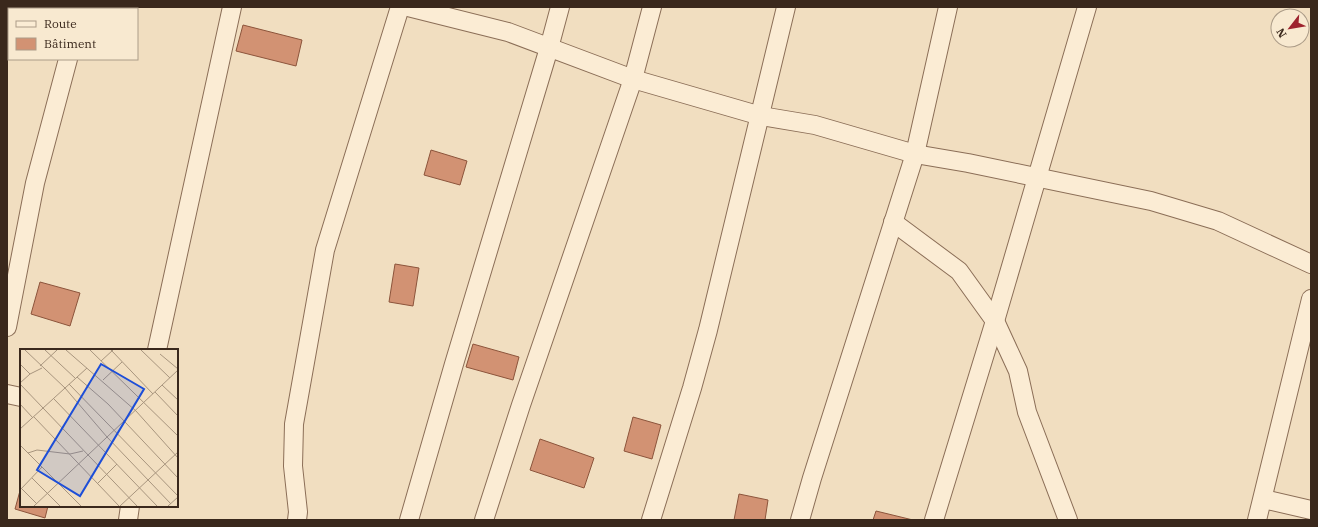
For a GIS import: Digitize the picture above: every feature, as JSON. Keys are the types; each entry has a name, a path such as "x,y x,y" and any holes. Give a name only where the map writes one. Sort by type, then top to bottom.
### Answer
{"street":[{"path":"157,349 232,7"},
{"path":"297,520 298,512 292,466 294,424 325,250 400,7"},
{"path":"408,7 508,32 633,79 761,116 816,125 915,154 968,163 1151,202 1218,221 1311,264"},
{"path":"409,520 456,356 560,7"},
{"path":"484,520 521,405 633,79 652,7"},
{"path":"651,520 692,388 706,337 761,116 786,7"},
{"path":"800,520 915,154 948,7"},
{"path":"934,520 996,321 1087,7"},
{"path":"7,327 35,184 68,60"},
{"path":"893,222 959,271 996,321 1018,371 1027,412 1068,520"},
{"path":"1258,520 1311,299"},
{"path":"7,394 20,398"},
{"path":"1263,500 1311,510"},
{"path":"128,520 130,507"}],"building":[{"path":"243,25 302,40 296,66 236,51"},
{"path":"431,150 467,161 460,185 424,175"},
{"path":"395,264 419,268 413,306 389,302"},
{"path":"40,282 80,293 70,326 31,314"},
{"path":"473,344 519,357 513,380 466,367"},
{"path":"633,417 661,425 652,459 624,451"},
{"path":"540,439 594,458 584,488 530,470"},
{"path":"20,491 20,507 48,507 45,518 15,509"},
{"path":"739,494 768,500 765,520 734,520"},
{"path":"876,511 913,520 873,520"}]}
